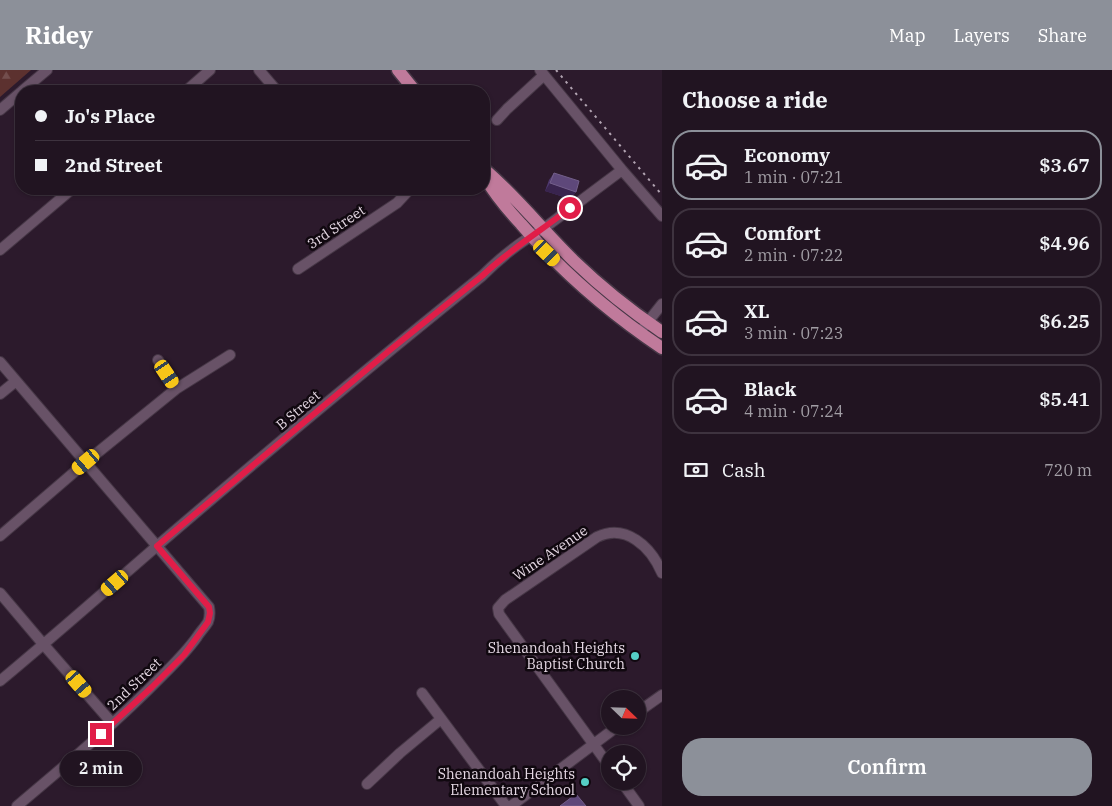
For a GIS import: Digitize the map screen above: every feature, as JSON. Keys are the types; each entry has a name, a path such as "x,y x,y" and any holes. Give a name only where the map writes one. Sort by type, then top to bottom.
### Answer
{"main road":[{"path":"398,70 411,85"},
{"path":"490,174 574,262 604,289 662,332"},
{"path":"490,186 537,244 575,280 608,308 662,348"}],"street":[{"path":"30,85 47,70"},
{"path":"193,85 210,70"},
{"path":"259,70 272,85"},
{"path":"497,120 542,72 662,216"},
{"path":"0,110 15,98"},
{"name":"B Street","path":"0,681 157,546 492,266 530,236 543,229 622,170"},
{"path":"0,250 65,195"},
{"name":"3rd Street","path":"298,268 396,203 404,195"},
{"path":"639,332 662,304"},
{"path":"0,536 86,462 176,389 230,355"},
{"path":"158,360 176,389"},
{"path":"0,362 157,546"},
{"path":"0,394 16,381"},
{"name":"Wine Avenue","path":"593,744 504,620 498,608 505,600 603,534 618,533 626,535 643,545 655,560 662,573"},
{"name":"2nd Street","path":"17,806 152,687 184,655 208,622 209,607 157,546"},
{"path":"0,593 112,723"},
{"path":"422,693 506,806"},
{"path":"646,706 662,695"},
{"path":"367,784 400,752 441,719"},
{"path":"511,806 606,735"},
{"path":"593,744 601,755"},
{"path":"627,790 639,806"}],"green space":[{"path":"0,70 31,70 0,97"}],"building":[{"path":"554,173 579,181 576,192 550,183"},
{"path":"576,794 586,806 560,806"}],"railway":[{"path":"556,70 662,195"}],"place":[{"name":"Shenandoah Heights Baptist Church","path":"635,656"},
{"name":"Shenandoah Heights Elementary School","path":"585,782"}],"route":[{"path":"101,734 184,655 208,622 209,607 157,546 492,266 570,208"}]}
